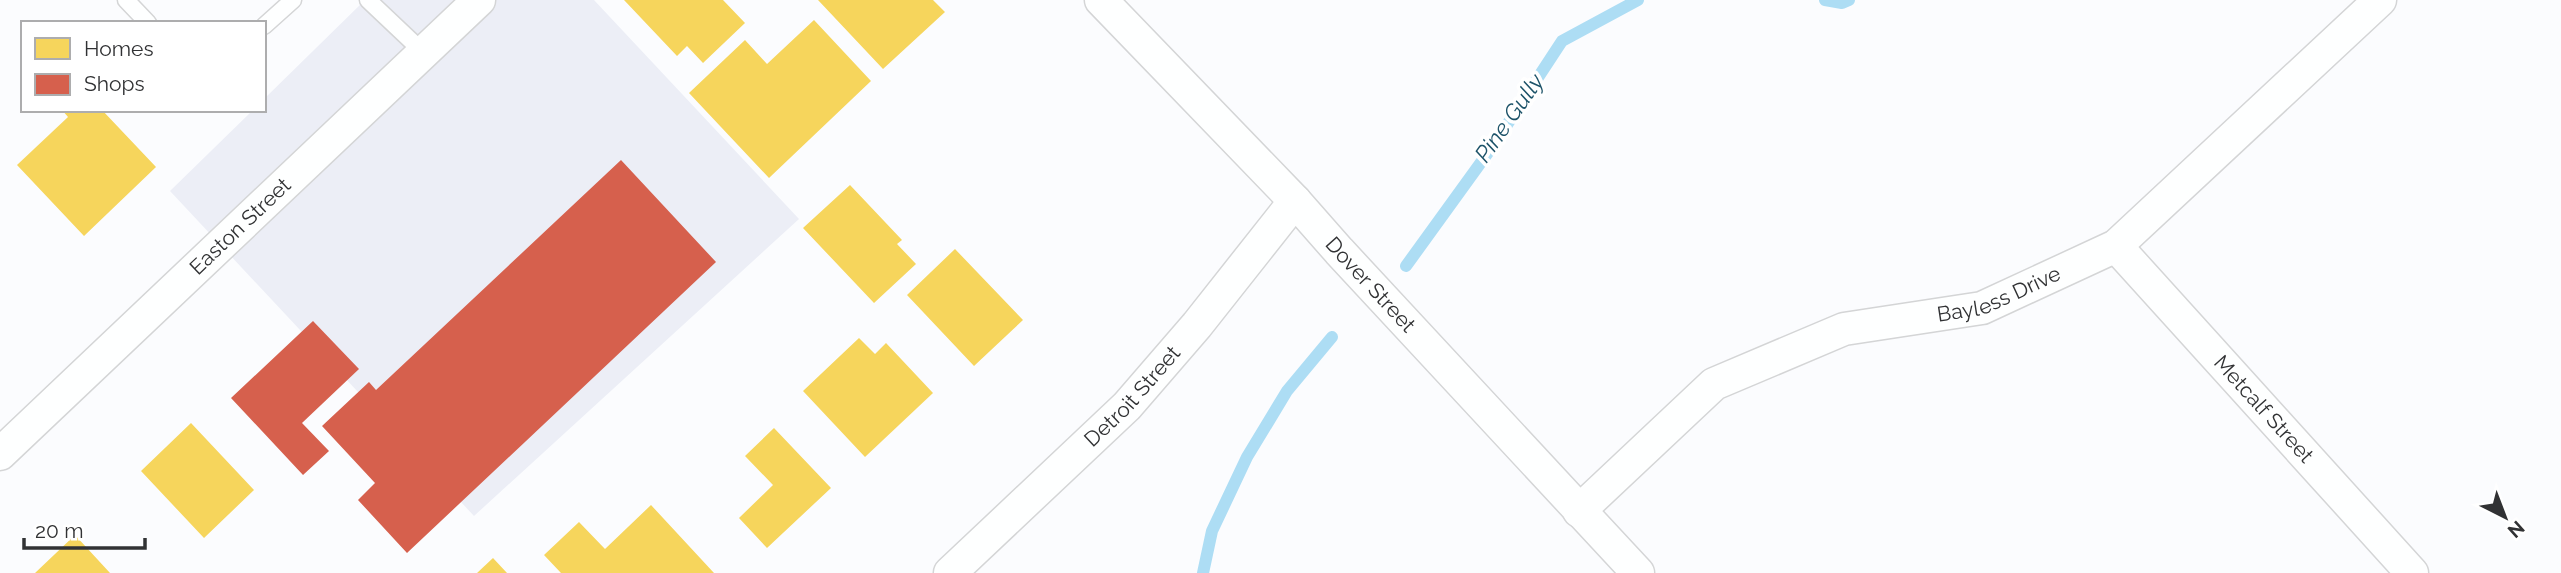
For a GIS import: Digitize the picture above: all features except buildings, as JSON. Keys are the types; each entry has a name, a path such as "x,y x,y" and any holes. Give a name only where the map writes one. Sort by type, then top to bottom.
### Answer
{"street":[{"name":"Easton Street","path":"0,454 480,0"},
{"name":"Dover Street","path":"1101,0 1295,201 1638,573"},
{"name":"Bayless Drive","path":"1579,511 1714,384 1844,329 1982,308 2116,246 2380,0"},
{"name":"Detroit Street","path":"950,573 1127,406 1197,326 1295,201"},
{"name":"Metcalf Street","path":"2116,246 2412,573"}],"lane":[{"path":"126,0 146,21"},
{"path":"266,24 293,0"},
{"path":"368,0 424,53"}],"shaded area":[{"path":"365,0 594,0 799,219 474,516 170,191 251,112 266,112 266,97"}],"waterway":[{"name":"Pine Gully","path":"1406,266 1495,143 1562,41 1638,0"},
{"name":"Pine Gully","path":"1825,0 1842,3 1849,0"},
{"name":"Pine Gully","path":"1203,573 1212,531 1247,457 1287,391 1332,337"}]}
